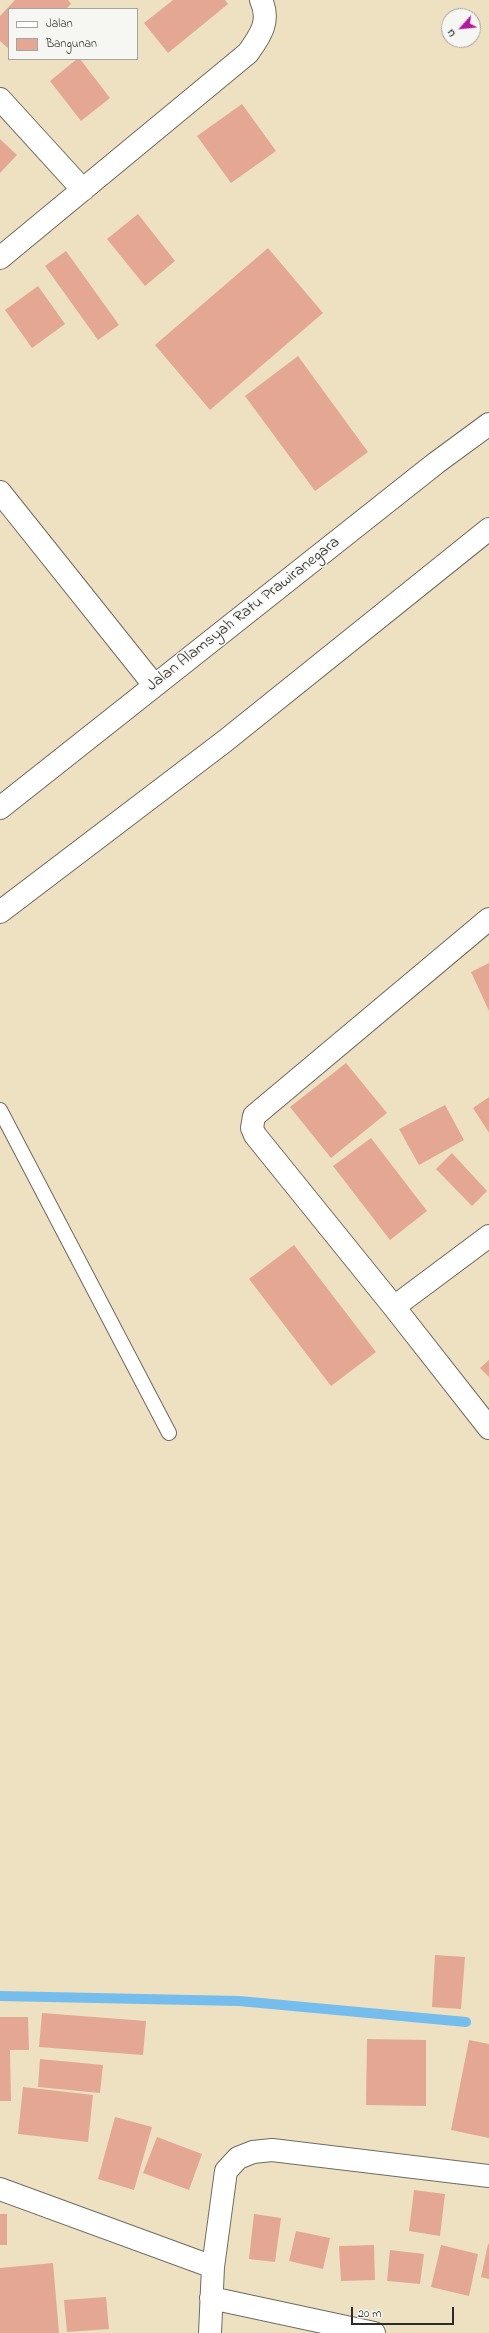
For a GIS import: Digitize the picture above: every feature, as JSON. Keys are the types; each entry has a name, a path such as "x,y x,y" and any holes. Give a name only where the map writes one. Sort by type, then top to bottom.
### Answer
{"main road":[{"path":"0,258 248,53 261,34 266,21 261,0"},
{"path":"0,99 83,190"},
{"name":"Jalan Alamsyah Ratu Prawiranegara","path":"0,808 154,685 489,424"},
{"path":"0,492 154,685"},
{"path":"0,912 225,741 488,531"},
{"path":"489,918 254,1116 252,1122 255,1135 394,1307 489,1428"},
{"path":"394,1307 489,1236"},
{"path":"210,2333 210,2298 213,2267 226,2171 238,2158 253,2152 272,2150 489,2176"},
{"path":"0,2189 213,2267"},
{"path":"210,2298 374,2333"}],"lane":[{"path":"0,1110 169,1433"}],"building":[{"path":"15,0 68,0 71,4 67,8 8,8 8,48 0,41 0,16"},
{"path":"173,0 225,0 228,4 168,53 144,23"},
{"path":"76,60 81,60 110,98 81,121 50,81"},
{"path":"242,104 276,151 231,183 197,136"},
{"path":"0,139 17,155 0,173"},
{"path":"138,214 175,261 145,286 107,239"},
{"path":"268,248 323,313 210,410 155,345"},
{"path":"66,251 119,325 98,340 45,266"},
{"path":"38,286 65,324 32,348 5,310"},
{"path":"298,356 368,452 315,491 245,396"},
{"path":"489,963 489,1011 471,972"},
{"path":"346,1063 387,1113 331,1158 290,1107"},
{"path":"489,1097 489,1133 473,1108"},
{"path":"445,1105 464,1140 419,1165 399,1129"},
{"path":"371,1138 427,1211 390,1240 333,1166"},
{"path":"452,1153 487,1191 472,1206 436,1169"},
{"path":"294,1245 376,1352 331,1386 249,1279"},
{"path":"489,1360 489,1377 480,1368"},
{"path":"435,1955 465,1957 461,2009 432,2007"},
{"path":"42,2013 146,2021 143,2055 39,2047"},
{"path":"0,2017 28,2017 29,2050 10,2050 11,2101 0,2101"},
{"path":"367,2039 426,2040 426,2106 366,2105"},
{"path":"469,2040 489,2044 489,2138 451,2130"},
{"path":"40,2059 103,2065 100,2093 38,2087"},
{"path":"23,2087 93,2095 88,2142 18,2134"},
{"path":"115,2117 152,2127 134,2190 98,2179"},
{"path":"157,2137 202,2154 189,2190 143,2173"},
{"path":"414,2190 445,2194 440,2236 409,2231"},
{"path":"0,2214 7,2214 7,2245 0,2245"},
{"path":"254,2214 281,2218 275,2262 249,2259"},
{"path":"296,2231 330,2238 323,2269 289,2261"},
{"path":"489,2244 489,2279 481,2277"},
{"path":"374,2245 375,2280 341,2281 339,2246"},
{"path":"441,2245 478,2254 469,2296 431,2287"},
{"path":"390,2250 424,2254 420,2284 387,2281"},
{"path":"53,2263 59,2333 0,2333 0,2268"},
{"path":"106,2297 109,2329 67,2332 64,2300"}],"waterway":[{"path":"0,1996 239,2001 466,2022"}]}
